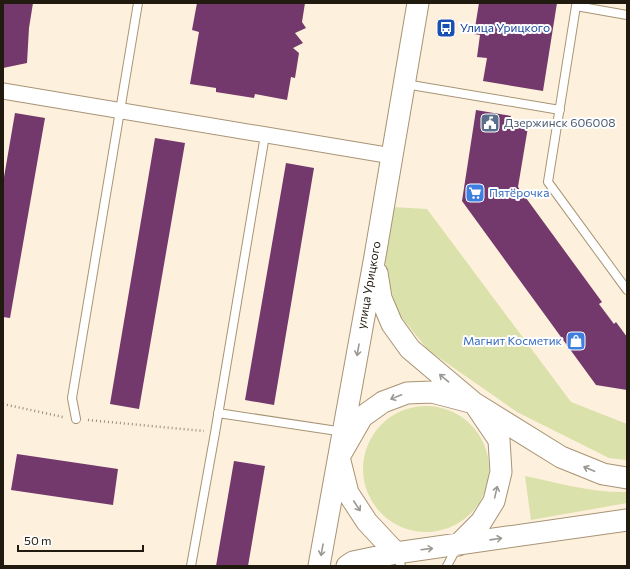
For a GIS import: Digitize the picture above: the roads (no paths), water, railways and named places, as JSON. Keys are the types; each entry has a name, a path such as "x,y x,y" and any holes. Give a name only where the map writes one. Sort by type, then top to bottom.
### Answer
{"street":[{"name":"улица Урицкого","path":"319,566 344,432 418,3"},
{"path":"3,91 392,156"},
{"path":"374,256 381,298 392,324 410,349 474,403 561,457 603,474 627,478"},
{"path":"399,559 367,522 348,493 339,457 362,417 383,402 407,393 432,392 474,403 499,440 501,472 494,501 481,522 458,545"},
{"path":"347,566 353,562 399,559 458,545 627,520"}],"lane":[{"path":"76,419 72,398 138,3"},
{"path":"627,15 576,6 548,182 627,290"},
{"path":"404,84 560,110"},
{"path":"191,566 265,135"},
{"path":"218,413 344,432"},
{"path":"447,566 458,545"}],"place":[{"name":"Улица Урицкого","path":"446,28"},
{"name":"Дзержинск 606008","path":"490,123"},
{"name":"Пятёрочка","path":"475,193"},
{"name":"Магнит Косметик","path":"576,341"}]}
